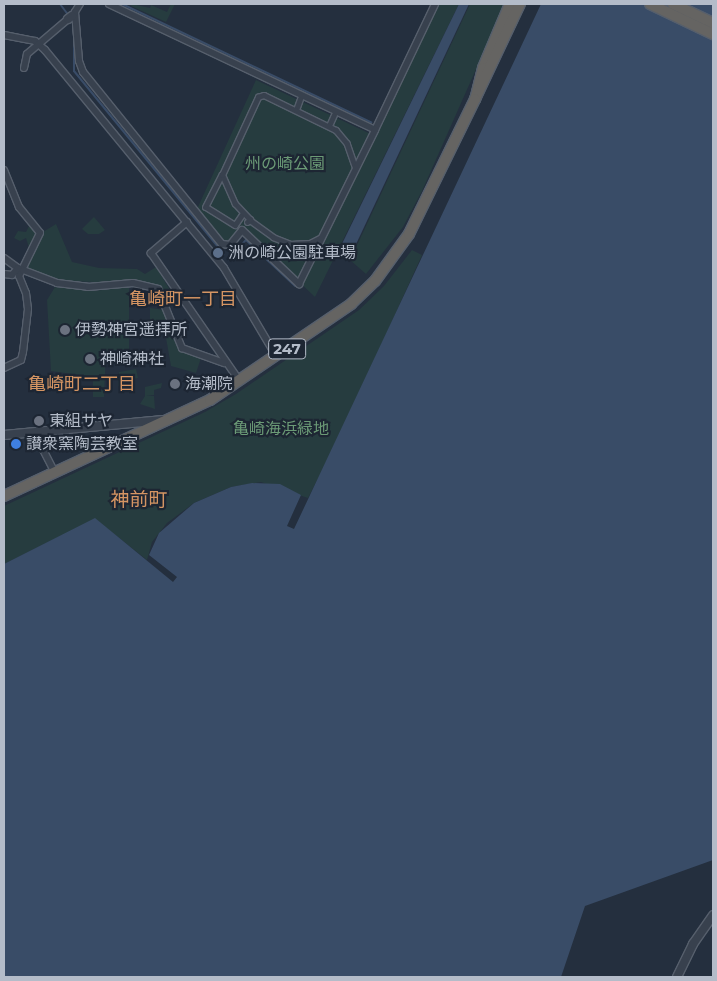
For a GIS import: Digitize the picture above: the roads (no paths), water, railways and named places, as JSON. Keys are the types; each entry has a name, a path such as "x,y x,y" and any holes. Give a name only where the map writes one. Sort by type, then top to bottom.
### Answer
{"highway":[{"name":"247","path":"475,99 483,68 510,4"},
{"name":"247","path":"4,496 194,409 276,356 350,304 388,264 418,219 520,4"},
{"path":"650,4 713,34"},
{"path":"673,4 713,23"}],"street":[{"path":"24,68 26,56 72,16 80,4"},
{"path":"109,4 375,130"},
{"path":"72,16 79,61 84,72 179,194 224,246 230,245 242,230 298,284 435,4"},
{"path":"4,35 40,43 224,268 276,356"},
{"path":"222,176 228,193 249,221 273,237 290,244 318,241 356,163 347,143 329,126 264,95 258,97 206,207 235,224 242,213"},
{"path":"296,110 300,99"},
{"path":"329,126 334,115"},
{"path":"4,170 19,207 40,233 20,269 19,276 26,293 28,309 21,360 4,368"},
{"path":"170,202 179,194"},
{"path":"187,222 151,253 224,363 239,380"},
{"path":"4,258 20,269 70,286 133,283 158,289 182,348 224,363"},
{"path":"4,274 12,275 20,269"},
{"path":"4,435 167,420"},
{"path":"34,432 55,473"},
{"path":"677,977 693,944 713,915"}],"water":[{"path":"459,4 469,4 350,257 339,250"},
{"path":"541,4 713,4 713,860 585,906 561,977 4,977 4,564 95,518 173,582 177,577 149,555 159,533 194,503 231,487 252,483 280,484 301,495 287,526 294,529"}],"waterway":[{"path":"60,4 69,16"},
{"path":"122,4 371,122"},
{"path":"74,34 74,71 224,254"},
{"path":"229,260 246,240 295,286"}],"place":[{"name":"洲の崎公園駐車場","path":"218,253"},
{"name":"伊勢神宮遥拝所","path":"65,330"},
{"name":"神崎神社","path":"90,359"},
{"name":"海潮院","path":"175,384"},
{"name":"東組サヤ","path":"39,421"},
{"name":"讃衆窯陶芸教室","path":"16,444"}],"district":[{"name":"亀崎町一丁目","path":"183,299"},
{"name":"亀崎町二丁目","path":"82,384"},
{"name":"神前町","path":"139,500"}],"park label":[{"name":"州の崎公園","path":"285,164"},
{"name":"亀崎海浜緑地","path":"281,429"}]}
